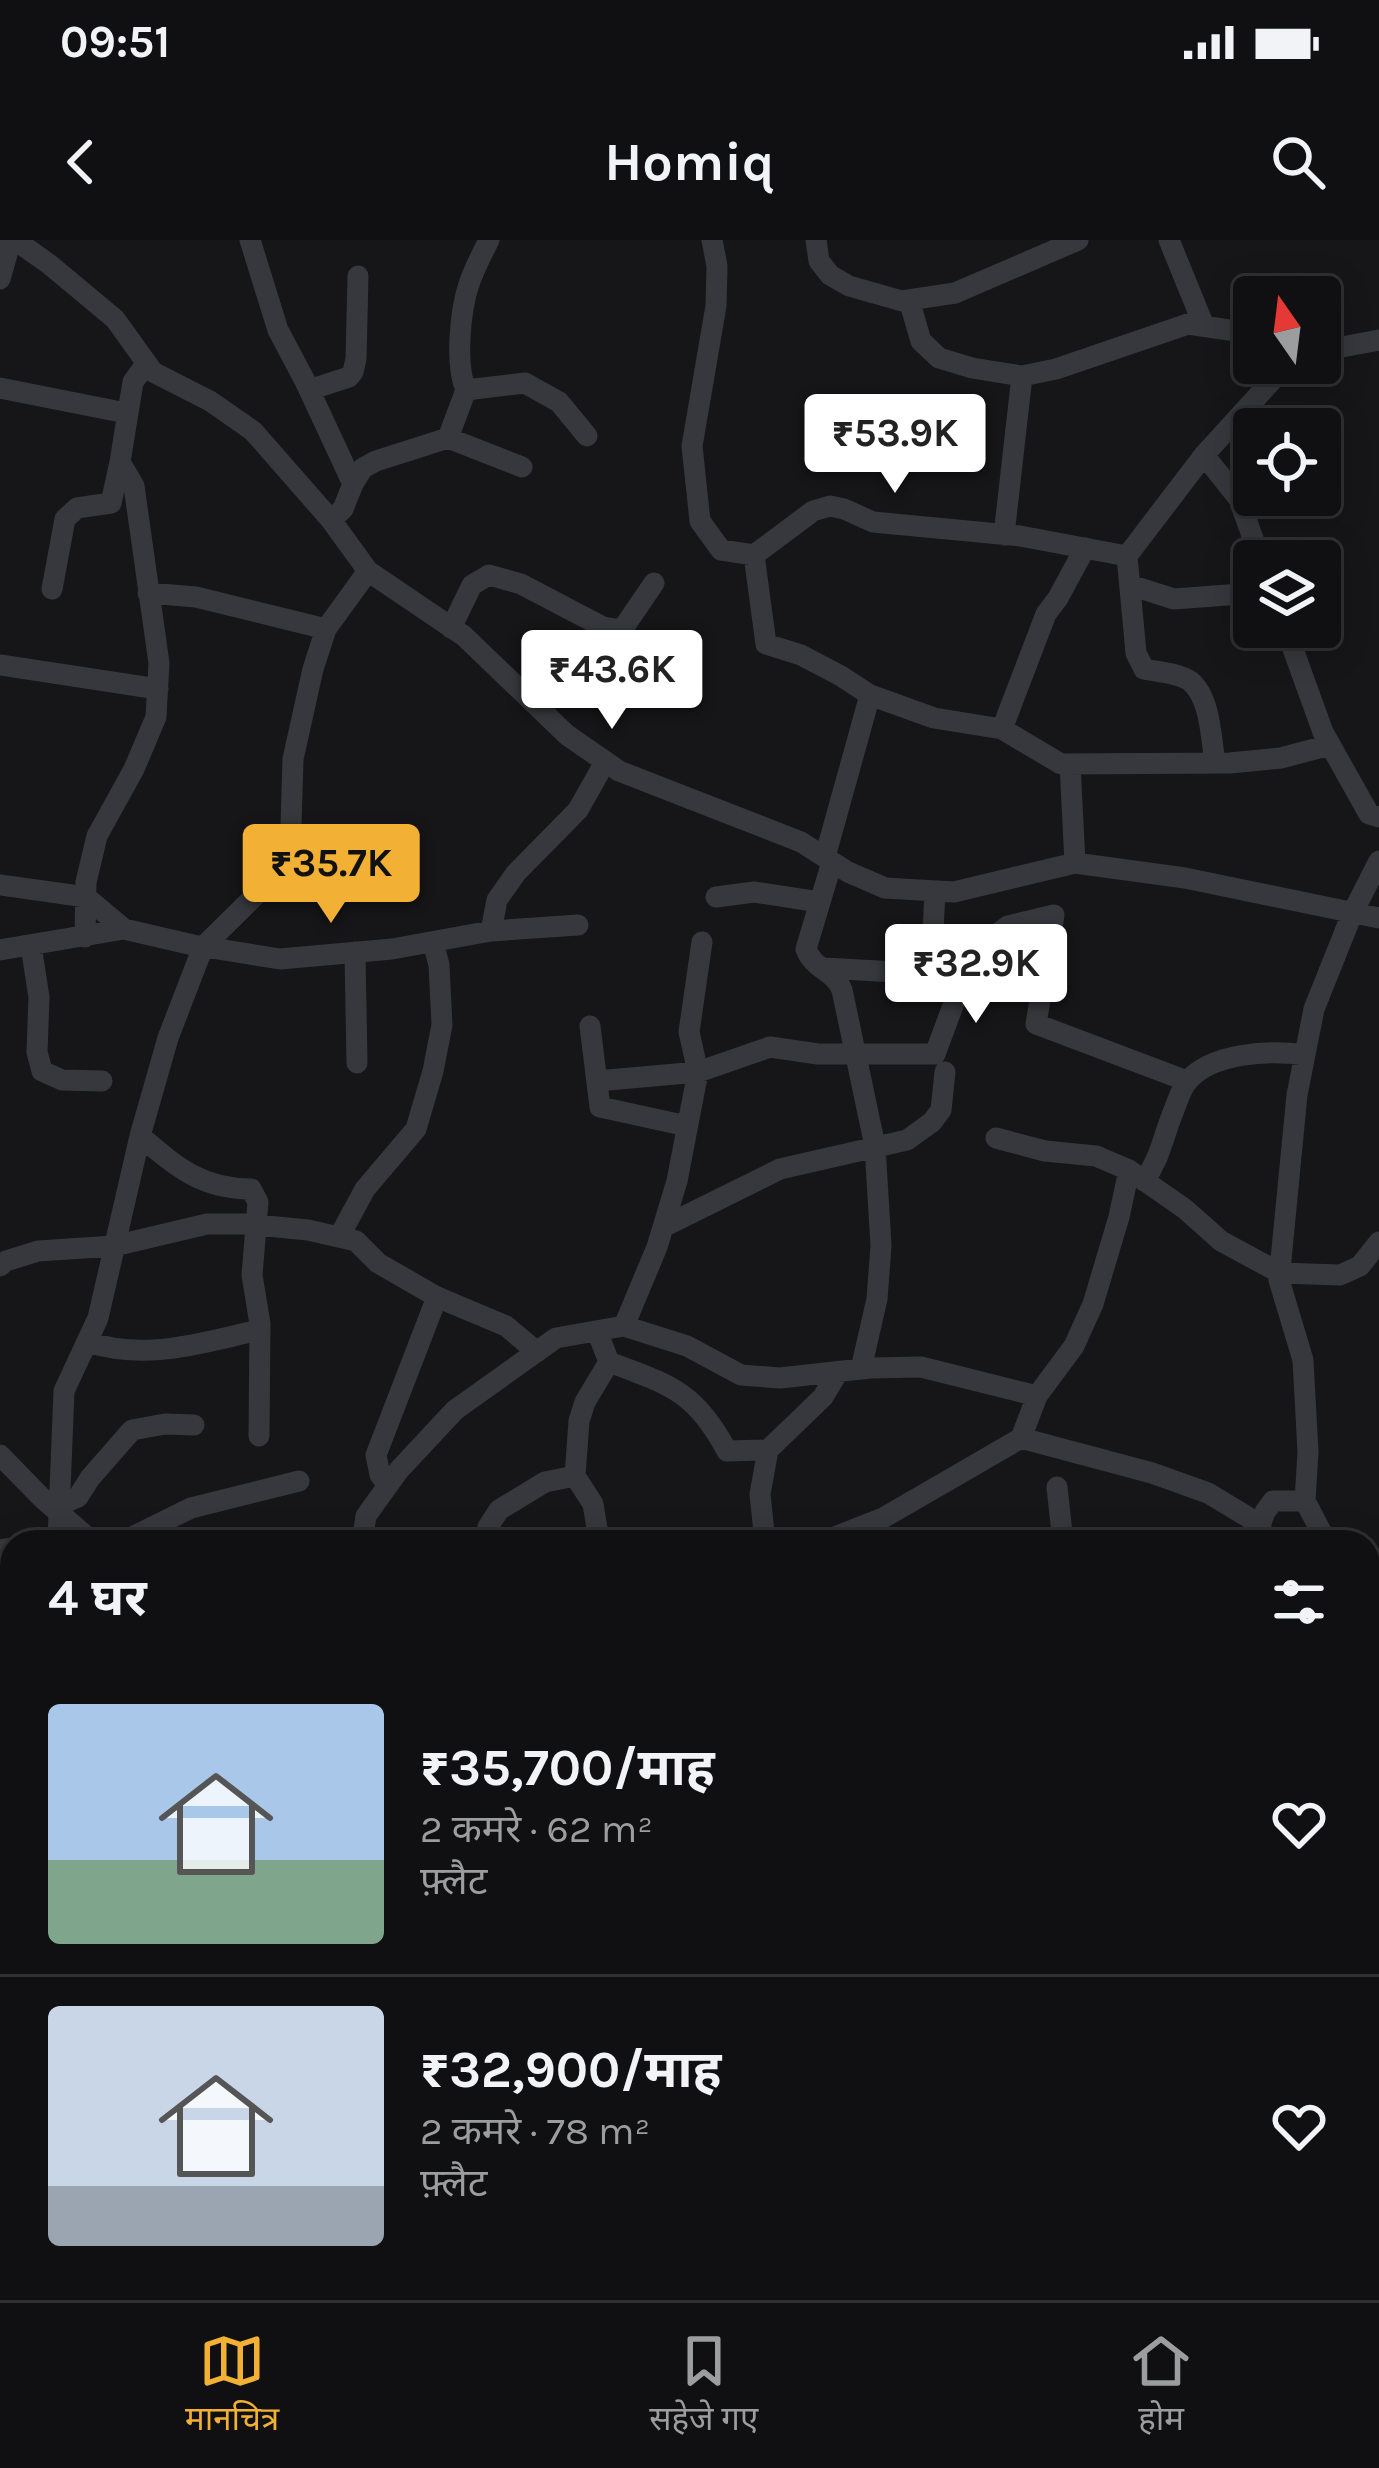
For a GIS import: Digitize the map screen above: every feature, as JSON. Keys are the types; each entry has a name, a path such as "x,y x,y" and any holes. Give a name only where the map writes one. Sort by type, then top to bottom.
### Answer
{"street":[{"path":"250,240 278,330 353,484"},
{"path":"448,438 466,390 459,368 463,309 489,240"},
{"path":"712,240 716,306 692,446 700,521 721,550 754,555 813,511 830,506 873,522 1004,535 1126,556"},
{"path":"816,240 820,261 830,275 902,301 955,293 1078,240"},
{"path":"1169,240 1204,326"},
{"path":"0,279 20,242 116,320 153,372 210,400 253,430 368,571 464,636 567,735 619,771 801,842 886,888 954,892 1076,863 1185,878 1379,918"},
{"path":"309,390 353,372 358,276"},
{"path":"910,300 921,341 940,358 1022,376 1188,324 1233,331"},
{"path":"1341,347 1379,340"},
{"path":"52,589 65,519 77,508 110,503 133,382 146,364"},
{"path":"1004,535 1022,376"},
{"path":"466,390 525,382 559,402 587,436"},
{"path":"1215,763 1206,712 1193,685 1186,678 1144,669 1139,662 1126,556 1204,455 1268,384"},
{"path":"0,388 126,413"},
{"path":"331,520 344,509 363,468 448,438 522,467"},
{"path":"1204,455 1239,499 1254,540"},
{"path":"85,937 86,882 97,836 156,717 159,663 134,486 120,462"},
{"path":"1002,729 1046,614 1085,548"},
{"path":"754,555 766,644 801,655 870,695 934,718 1002,729 1060,764 1215,763 1281,758 1330,745"},
{"path":"54,1530 59,1508 64,1390 98,1318 168,1038 202,947 274,877 290,826 293,759 313,669 326,629 368,571"},
{"path":"451,628 472,585 489,575 521,584 603,627 622,629 654,583"},
{"path":"1130,585 1174,599 1233,595"},
{"path":"148,593 196,597 326,629"},
{"path":"1293,648 1323,732 1369,814 1379,817"},
{"path":"0,665 158,689"},
{"path":"861,1369 877,1299 880,1246 875,1146 838,981 819,968 806,949 870,695"},
{"path":"491,931 496,900 578,810 605,762"},
{"path":"1070,764 1076,863"},
{"path":"1320,1530 1305,1501 1308,1451 1303,1360 1279,1280 1297,1095 1313,1009 1379,861"},
{"path":"0,885 86,897 124,929"},
{"path":"931,974 935,891"},
{"path":"716,897 754,892 819,902"},
{"path":"596,1081 698,1072 770,1047 818,1054 935,1054 974,952 1008,926 1054,915 1036,1024 1187,1081"},
{"path":"0,950 124,929 280,959 491,931 578,925"},
{"path":"339,1237 365,1189 416,1129 442,1025 433,942"},
{"path":"624,1326 677,1181 698,1072 689,1032 702,942"},
{"path":"31,946 42,1071 62,1080 102,1082"},
{"path":"355,952 357,1063"},
{"path":"819,968 931,974 966,971"},
{"path":"590,1026 600,1107 687,1126"},
{"path":"854,1530 883,1519 1021,1438 1037,1396 1074,1346 1093,1304 1119,1216 1137,1176 1158,1161 1187,1081 1211,1065 1249,1054 1305,1055"},
{"path":"663,1227 780,1169 908,1140 941,1110 945,1072"},
{"path":"140,1136 200,1181 251,1189 258,1202 252,1275 260,1330 259,1436"},
{"path":"996,1138 1045,1151 1096,1156 1137,1176 1221,1241 1280,1273 1340,1275 1360,1266 1379,1242"},
{"path":"2,1259 38,1251 114,1246 207,1223 308,1230 356,1240 378,1263 437,1297 506,1326 537,1352"},
{"path":"388,1485 380,1475 376,1455 437,1297"},
{"path":"364,1530 366,1516 388,1485 454,1411 556,1338 624,1326 687,1346 741,1375 780,1378 921,1367 1037,1396"},
{"path":"87,1342 136,1352 165,1351 260,1330"},
{"path":"597,1331 609,1362 664,1382 692,1400 727,1451 768,1450"},
{"path":"597,1530 593,1504 575,1476 578,1421 609,1362"},
{"path":"764,1530 760,1494 768,1450 823,1397 838,1372"},
{"path":"59,1508 78,1497 132,1430 194,1425"},
{"path":"1021,1438 1208,1493 1253,1530"},
{"path":"0,1456 79,1530"},
{"path":"488,1530 499,1510 545,1482 575,1476"},
{"path":"148,1530 191,1508 298,1481"},
{"path":"1057,1487 1062,1530"},
{"path":"1259,1530 1274,1501 1305,1501"}]}
